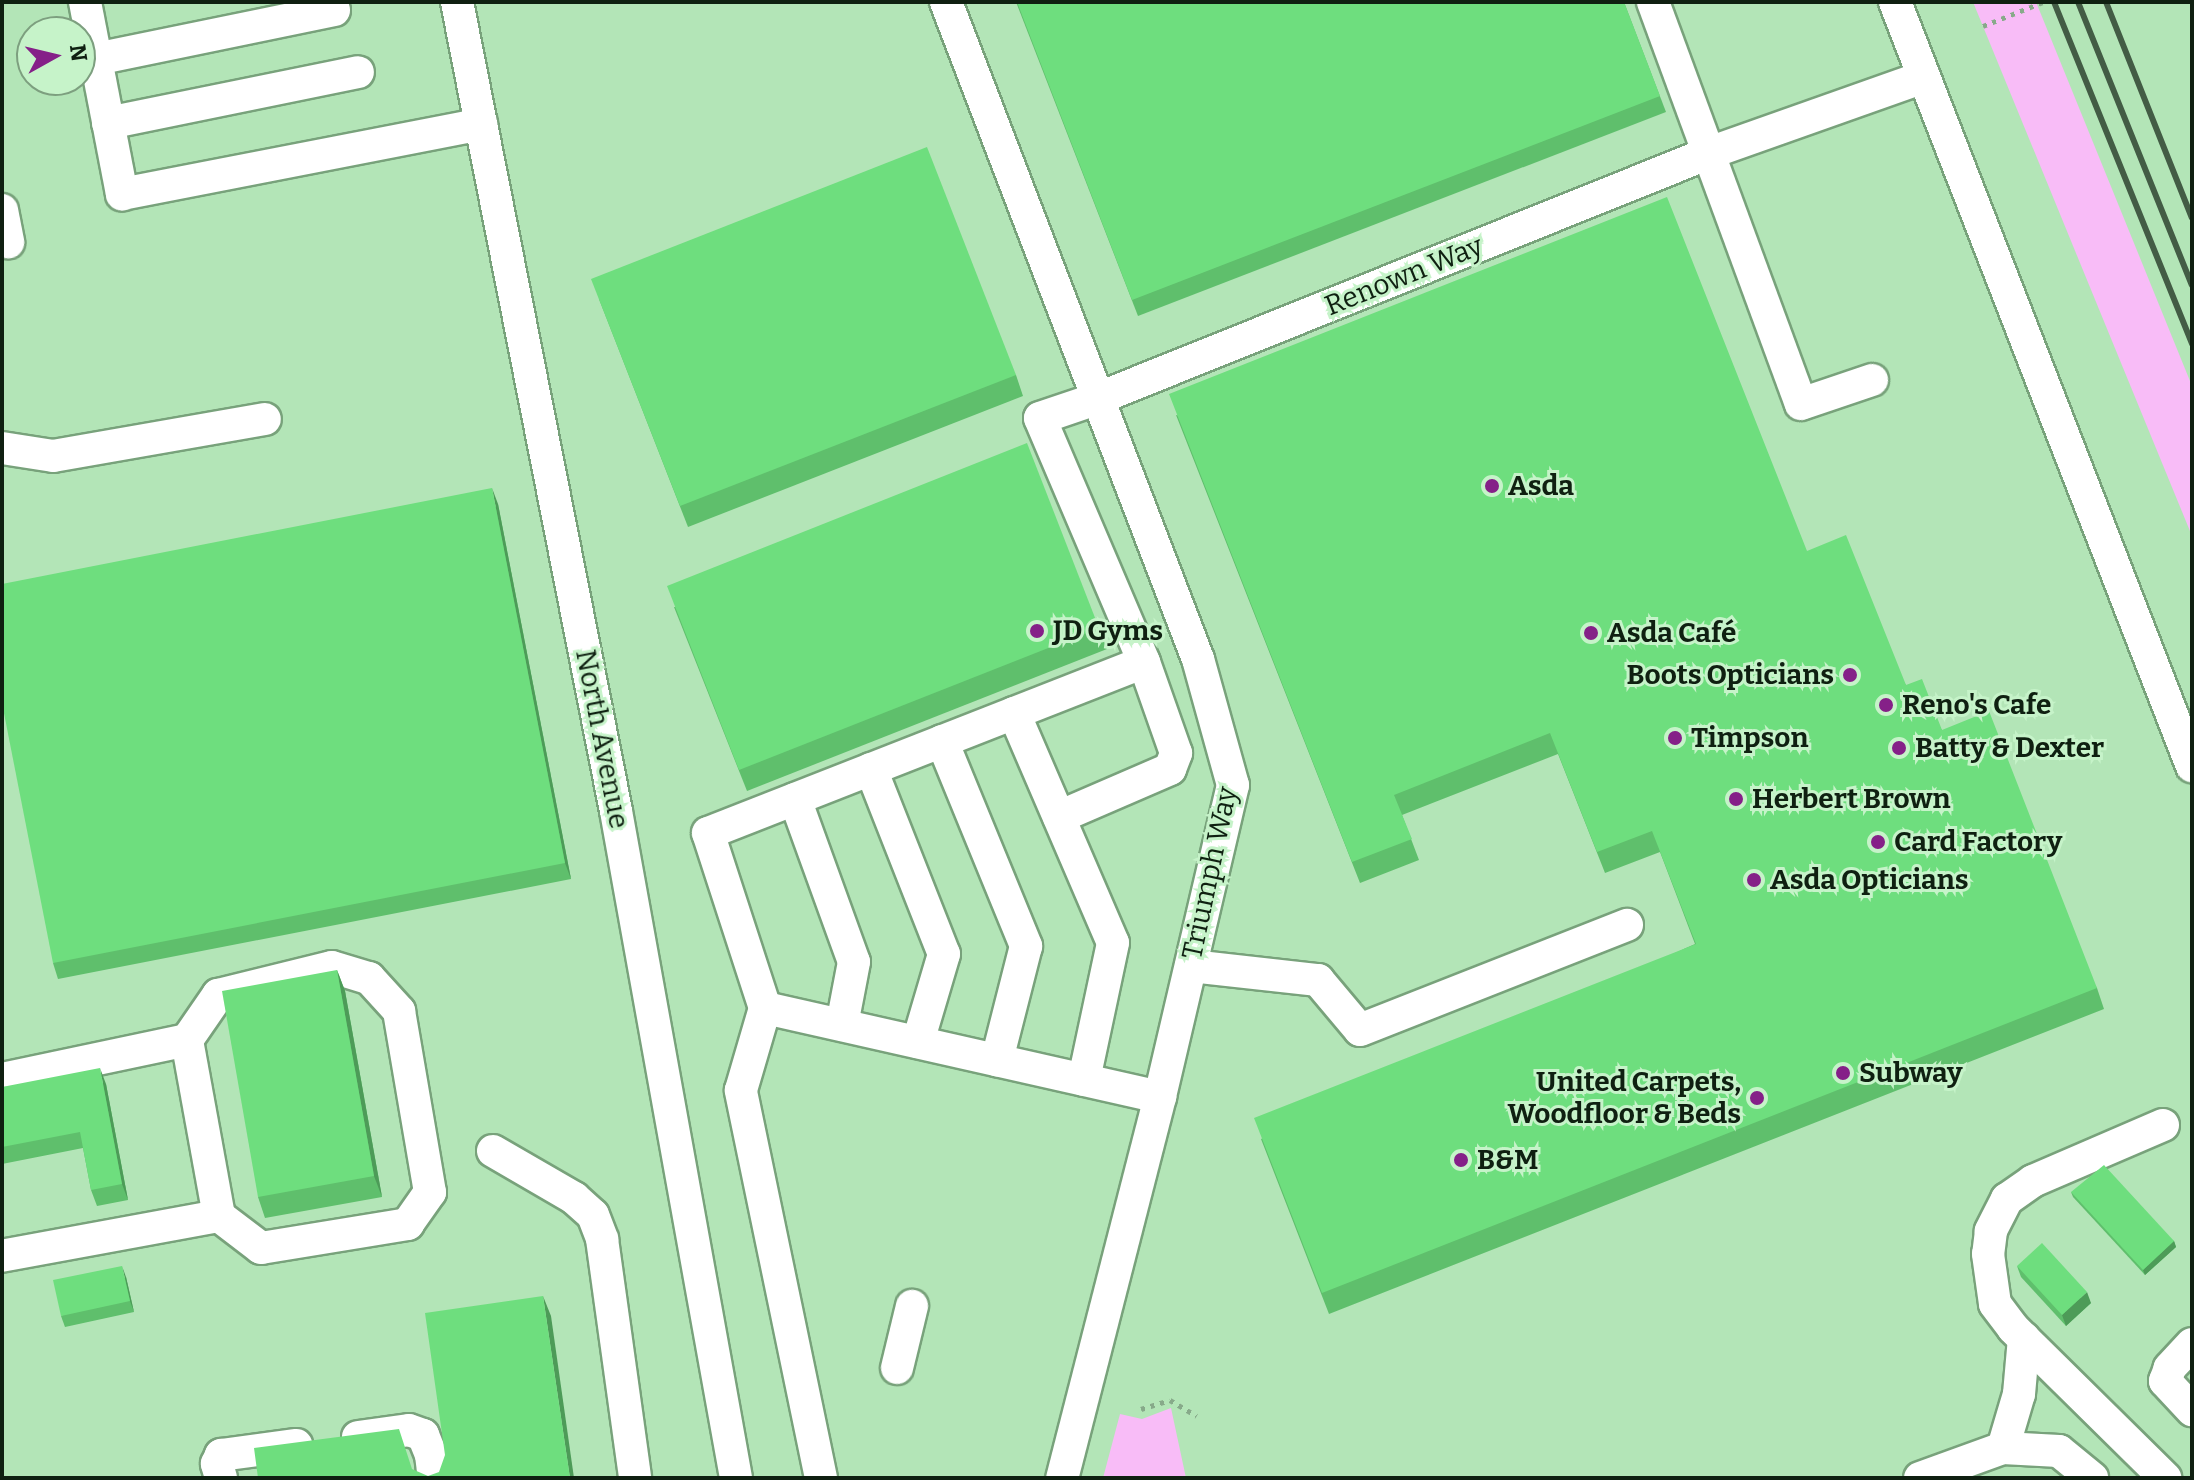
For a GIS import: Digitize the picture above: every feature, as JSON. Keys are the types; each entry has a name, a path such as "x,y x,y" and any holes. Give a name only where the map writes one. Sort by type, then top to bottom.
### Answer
{"street":[{"name":"North Avenue","path":"457,2 616,811 736,1478"},
{"name":"Triumph Way","path":"946,2 1198,659 1233,785 1160,1097 1062,1478"},
{"path":"1653,2 1801,404 1872,380"},
{"path":"1895,2 2192,766"},
{"path":"334,10 96,59 122,194 481,124"},
{"path":"108,123 358,72"},
{"name":"Renown Way","path":"1144,662 1040,418 1099,398 1709,153 1924,77"},
{"path":"2,210 8,242"},
{"path":"2,448 53,456 265,419"},
{"path":"821,1478 741,1090 765,1008 708,833 1144,662 1176,753 1170,769 1059,817"},
{"path":"1014,713 1113,943 1084,1080"},
{"path":"942,741 1026,946 997,1060"},
{"path":"871,769 944,954 918,1042"},
{"path":"795,799 854,962 842,1025"},
{"path":"1191,966 1318,980 1360,1030 1627,925"},
{"path":"2,1079 187,1040 218,995 332,967 369,978 399,1011 430,1192 408,1224 261,1248 219,1216 187,1040"},
{"path":"765,1008 1160,1097"},
{"path":"2163,1125 2033,1181 2007,1199 1991,1231 1988,1254 1995,1304 2024,1338 2165,1478"},
{"path":"493,1151 574,1198 593,1215 602,1239 635,1478"},
{"path":"2,1256 219,1216"},
{"path":"897,1368 912,1306"},
{"path":"2003,1448 2019,1394 2024,1338"},
{"path":"2192,1344 2170,1368 2165,1381 2192,1410"},
{"path":"221,1478 217,1464 221,1455 409,1430 423,1435 431,1455 434,1478"},
{"path":"1920,1478 2003,1448 2059,1451 2092,1478"}],"path":[{"path":"1983,26 2043,2"},
{"path":"1141,1409 1170,1400 1197,1416"}],"shaded area":[{"path":"2,2 2192,2 2192,1478 2,1478"},
{"path":"1973,2 2036,2 2192,386 2192,536"},
{"path":"1171,1408 1186,1478 1103,1478 1120,1414 1142,1419"}],"building":[{"path":"1017,2 1624,2 1660,96 1132,300"},
{"path":"927,147 1016,375 680,506 591,279"},
{"path":"1667,197 1807,551 1846,535 1906,685 1922,679 1942,730 1989,711 2097,988 1322,1293 1254,1118 1696,944 1652,831 1597,852 1550,733 1394,795 1412,839 1352,862 1169,394"},
{"path":"1027,443 1099,628 739,770 667,586"},
{"path":"492,488 565,863 53,963 2,703 2,584"},
{"path":"337,970 374,1176 258,1197 222,991"},
{"path":"100,1068 122,1184 91,1190 80,1132 2,1147 2,1087"},
{"path":"2104,1165 2174,1241 2143,1270 2071,1192"},
{"path":"2042,1243 2087,1292 2062,1315 2017,1266"},
{"path":"122,1266 130,1301 61,1316 53,1280"},
{"path":"543,1296 570,1478 258,1478 254,1448 399,1429 412,1469 428,1476 439,1472 445,1455 425,1313"}],"railway":[{"path":"2054,2 2192,344"},
{"path":"2078,2 2192,285"},
{"path":"2106,2 2192,218"}],"place":[{"name":"Asda","path":"1492,486"},
{"name":"JD Gyms","path":"1037,631"},
{"name":"Asda Café","path":"1591,633"},
{"name":"Boots Opticians","path":"1850,675"},
{"name":"Reno's Cafe","path":"1886,705"},
{"name":"Timpson","path":"1675,738"},
{"name":"Batty & Dexter","path":"1899,748"},
{"name":"Herbert Brown","path":"1736,799"},
{"name":"Card Factory","path":"1878,842"},
{"name":"Asda Opticians","path":"1754,880"},
{"name":"Subway","path":"1843,1073"},
{"name":"United Carpets, Woodfloor & Beds","path":"1757,1098"},
{"name":"B&M","path":"1461,1160"}]}
